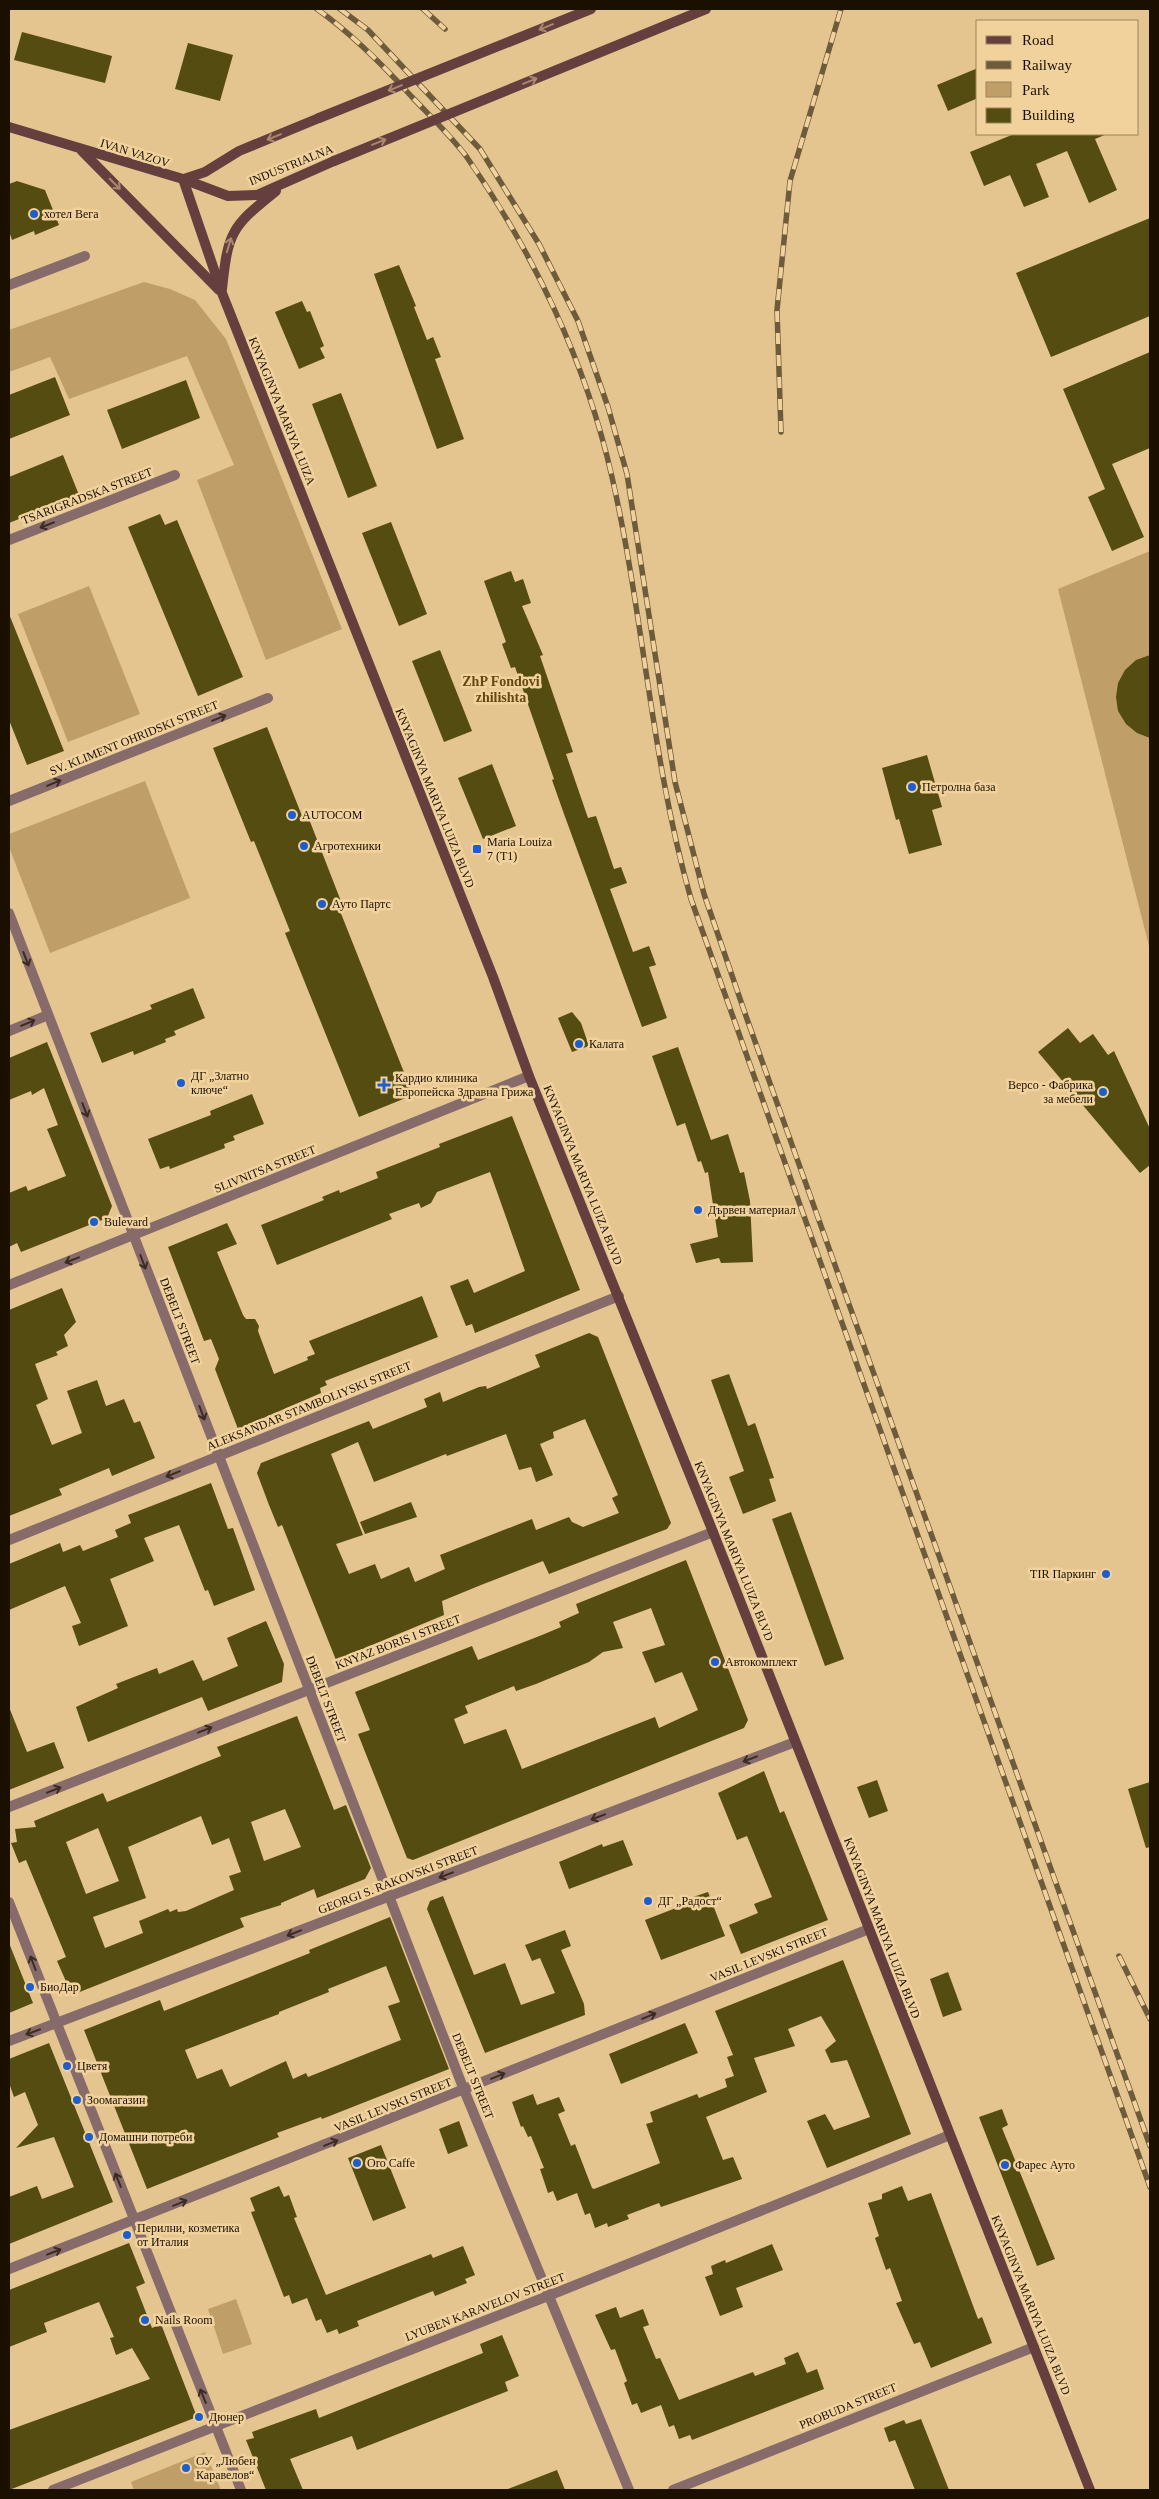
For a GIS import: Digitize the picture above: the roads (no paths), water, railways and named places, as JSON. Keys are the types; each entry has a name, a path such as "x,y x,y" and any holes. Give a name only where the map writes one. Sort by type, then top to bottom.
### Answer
{"main road":[{"path":"183,179 206,172 239,151 591,9"},
{"name":"INDUSTRIALNA","path":"183,179 217,193 238,196 258,195 334,161 706,9"},
{"name":"IVAN VAZOV","path":"9,127 183,179"},
{"path":"81,149 160,227 222,293"},
{"name":"KNYAGINYA MARIYA LUIZA","path":"183,179 222,293 489,968 529,1076"},
{"path":"222,293 226,257 234,231 247,214 288,182"},
{"name":"KNYAGINYA MARIYA LUIZA BLVD","path":"529,1076 713,1532 1090,2490"}],"street":[{"path":"9,286 85,256"},
{"name":"TSARIGRADSKA STREET","path":"9,540 175,475"},
{"name":"SV. KLIMENT OHRIDSKI STREET","path":"9,802 268,698"},
{"name":"DEBELT STREET","path":"9,913 464,2090 629,2490"},
{"path":"9,1031 48,1015"},
{"name":"SLIVNITSA STREET","path":"9,1285 529,1076"},
{"name":"ALEKSANDAR STAMBOLIYSKI STREET","path":"9,1540 619,1296"},
{"name":"KNYAZ BORIS I STREET","path":"9,1807 713,1532"},
{"name":"GEORGI S. RAKOVSKI STREET","path":"9,2041 795,1742"},
{"path":"9,1902 241,2490"},
{"name":"VASIL LEVSKI STREET","path":"9,2269 869,1929"},
{"name":"LYUBEN KARAVELOV STREET","path":"53,2490 548,2296 950,2135"},
{"name":"PROBUDA STREET","path":"673,2490 1034,2347"}],"railway":[{"path":"317,9 355,39 447,133 466,156 513,230 535,269 572,350 588,392 612,477 632,582 666,794 677,847 691,899 1150,2187"},
{"path":"340,9 368,30 480,149 539,244 578,321 608,407 627,474 675,782 704,894 1150,2146"},
{"path":"423,9 445,29"},
{"path":"781,432 777,310 790,181 841,9"},
{"path":"1119,1956 1150,2019"}],"place":[{"name":"хотел Вега","path":"34,214"},
{"name":"Петролна база","path":"912,787"},
{"name":"AUTOCOM","path":"292,815"},
{"name":"Агротехники","path":"304,846"},
{"name":"Maria Louiza 7 (T1)","path":"477,849"},
{"name":"Ауто Партс","path":"322,904"},
{"name":"Калата","path":"579,1044"},
{"name":"ДГ „Златно ключе“","path":"181,1083"},
{"name":"Кардио клиника Европейска Здравна Грижа","path":"384,1085"},
{"name":"Версо - Фабрика за мебели","path":"1103,1092"},
{"name":"Дървен материал","path":"698,1210"},
{"name":"Bulevard","path":"94,1222"},
{"name":"TIR Паркинг","path":"1106,1574"},
{"name":"Автокомплект","path":"715,1662"},
{"name":"ДГ „Радост“","path":"648,1901"},
{"name":"БиоДар","path":"30,1987"},
{"name":"Цветя","path":"67,2066"},
{"name":"Зоомагазин","path":"77,2100"},
{"name":"Домашни потреби","path":"89,2137"},
{"name":"Oro Caffe","path":"357,2163"},
{"name":"Фарес Ауто","path":"1005,2165"},
{"name":"Перилни, козметика от Италия","path":"127,2235"},
{"name":"Nails Room","path":"145,2320"},
{"name":"Дюнер","path":"199,2417"},
{"name":"ОУ „Любен Каравелов“","path":"186,2468"}],"district":[{"name":"ZhP Fondovi zhilishta","path":"501,690"}]}
